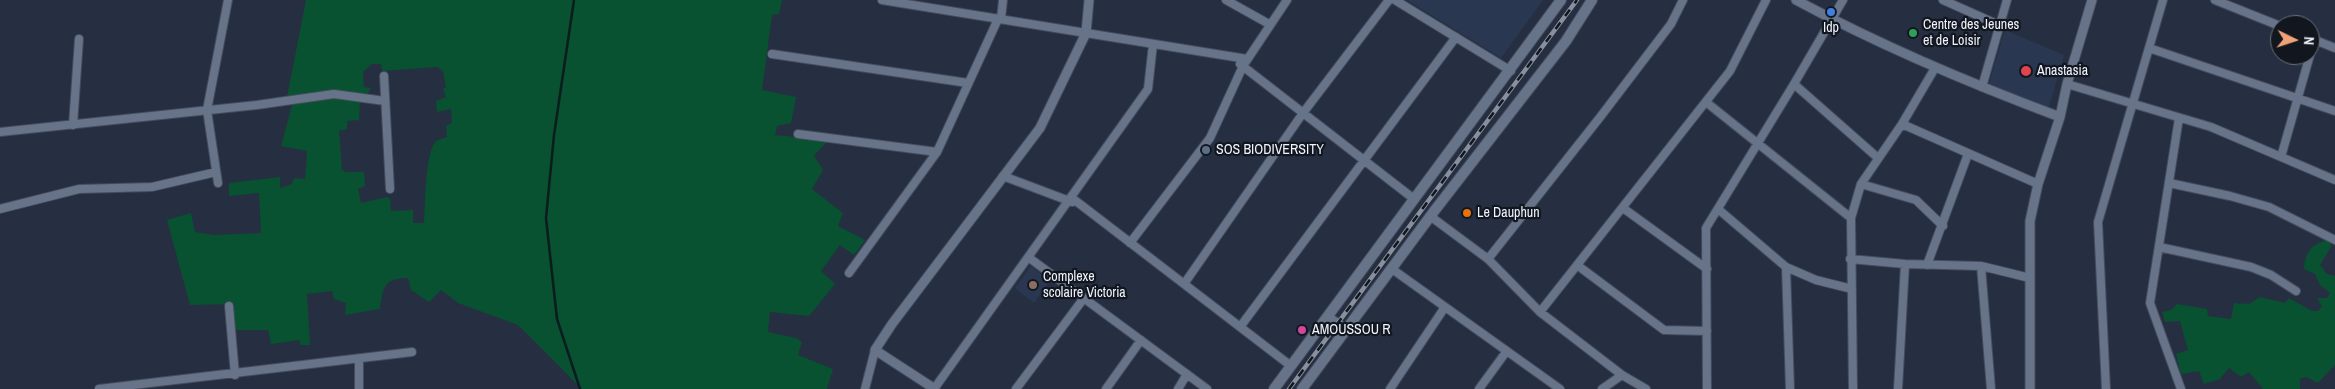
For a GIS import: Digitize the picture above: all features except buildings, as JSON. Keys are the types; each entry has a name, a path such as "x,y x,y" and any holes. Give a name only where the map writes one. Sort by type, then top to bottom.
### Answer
{"main road":[{"path":"1274,389 1561,0"},
{"path":"1302,389 1430,216 1566,42 1592,0"},
{"path":"1327,317 1346,330"}],"street":[{"path":"218,183 207,110 228,0"},
{"path":"882,0 929,4 999,19 1232,57 1245,62 1303,113 1414,199"},
{"path":"849,272 937,152 999,19 1003,0"},
{"path":"865,389 876,350 892,324 1040,128 1086,33 1089,0"},
{"path":"1226,0 1269,24"},
{"path":"1130,243 1210,138 1245,62 1287,0"},
{"path":"1184,284 1303,113 1389,0"},
{"path":"1395,0 1510,71"},
{"path":"1488,259 1671,24 1683,0"},
{"path":"1540,312 1730,71 1766,0"},
{"path":"1796,0 1833,20 1935,68 2060,117"},
{"path":"1707,389 1706,228 1833,20 1843,0"},
{"path":"1943,0 1999,25"},
{"path":"1982,88 2007,0"},
{"path":"2030,389 2030,221 2038,184 2060,117 2067,84 2092,0"},
{"path":"2106,389 2098,222 2163,0"},
{"path":"2214,0 2270,22"},
{"path":"1240,327 1456,38"},
{"path":"73,125 79,39"},
{"path":"2320,42 2335,48"},
{"path":"876,350 934,389 1148,89 1153,44"},
{"path":"2149,48 2335,111"},
{"path":"772,54 968,83"},
{"path":"2281,157 2307,65"},
{"path":"1853,389 1851,218 1861,184 1902,124 1935,68"},
{"path":"384,76 390,189"},
{"path":"1794,84 1878,158"},
{"path":"2067,84 2211,128 2335,180"},
{"path":"0,132 207,110 334,94 385,101"},
{"path":"1706,102 1851,218"},
{"path":"2180,118 2150,303 2180,389"},
{"path":"1902,124 2038,184"},
{"path":"798,134 937,152"},
{"path":"1927,265 1968,154"},
{"path":"0,208 79,189 152,188 216,172"},
{"path":"1003,176 1070,200 1081,206 1291,366"},
{"path":"1861,184 1916,200 1943,226"},
{"path":"2169,184 2236,197 2269,207 2335,240"},
{"path":"1623,208 1707,269"},
{"path":"1718,209 1786,267 1816,280 1852,289"},
{"path":"1430,216 1488,259 1540,312 1622,375 1646,389"},
{"path":"2159,247 2251,267 2271,275 2296,291"},
{"path":"1028,257 1207,389"},
{"path":"1850,259 1905,264 1981,266 2030,278"},
{"path":"1898,389 1905,264"},
{"path":"1578,265 1664,330 1707,331"},
{"path":"1981,266 1991,389"},
{"path":"1786,267 1790,389"},
{"path":"1392,269 1560,389"},
{"path":"1016,389 1084,298"},
{"path":"229,306 235,374"},
{"path":"1390,389 1445,307"},
{"path":"1106,389 1141,340"},
{"path":"99,389 412,352"},
{"path":"1478,389 1506,352"},
{"path":"359,359 359,389"},
{"path":"1178,389 1187,374"},
{"path":"1602,389 1622,375"}],"shaded area":[{"path":"1407,0 1543,0 1501,58"},
{"name":"Anastasia","path":"2005,30 2064,55 2048,110 1988,87"},
{"name":"Complexe scolaire Victoria","path":"1031,266 1050,281 1034,303 1015,288"}],"green space":[{"path":"306,0 782,0 779,14 772,15 762,90 796,97 791,123 777,126 775,135 829,140 814,155 823,170 812,189 843,213 838,226 865,240 854,255 840,245 821,271 835,284 809,316 770,312 768,332 796,338 802,342 798,355 833,369 827,389 582,389 518,325 458,303 441,290 429,302 411,290 408,278 400,278 389,282 382,295 380,309 345,315 346,303 334,299 332,291 307,294 310,345 300,345 300,340 271,344 268,330 235,330 233,304 190,305 167,220 191,213 195,232 214,235 261,233 259,193 229,196 229,183 280,177 280,188 292,184 294,178 305,179 307,151 281,146 293,102 335,97 360,102 359,120 347,121 347,129 339,131 342,170 346,172 364,172 365,186 358,189 361,203 387,197 390,199 391,211 413,210 413,223 424,223 426,180 432,147 436,141 447,137 446,126 452,123 451,109 437,112 436,101 446,97 443,89 446,87 443,71 437,67 382,71 381,64 372,64 363,72 364,87 371,88 367,95 340,90 287,97"},
{"path":"2328,240 2331,243 2331,247 2320,265 2327,274 2335,276 2335,365 2318,383 2306,377 2300,379 2300,389 2263,389 2249,372 2241,377 2229,368 2220,379 2204,384 2199,371 2181,374 2176,354 2188,350 2180,321 2165,322 2162,312 2171,310 2177,304 2207,309 2208,316 2231,319 2234,303 2249,304 2260,297 2285,303 2289,298 2312,311 2318,311 2322,306 2317,298 2327,298 2330,293 2320,285 2315,274 2304,269 2310,250 2317,244"}],"waterway":[{"path":"574,0 554,135 546,218 557,319 580,389"}],"railway":[{"path":"1289,389 1577,0"}],"place":[{"name":"Idp","path":"1831,12"},
{"name":"Centre des Jeunes et de Loisir","path":"1913,33"},
{"name":"Anastasia","path":"2026,71"},
{"name":"SOS BIODIVERSITY","path":"1206,150"},
{"name":"Le Dauphun","path":"1467,213"},
{"name":"Complexe scolaire Victoria","path":"1033,285"},
{"name":"AMOUSSOU R","path":"1302,330"}]}
